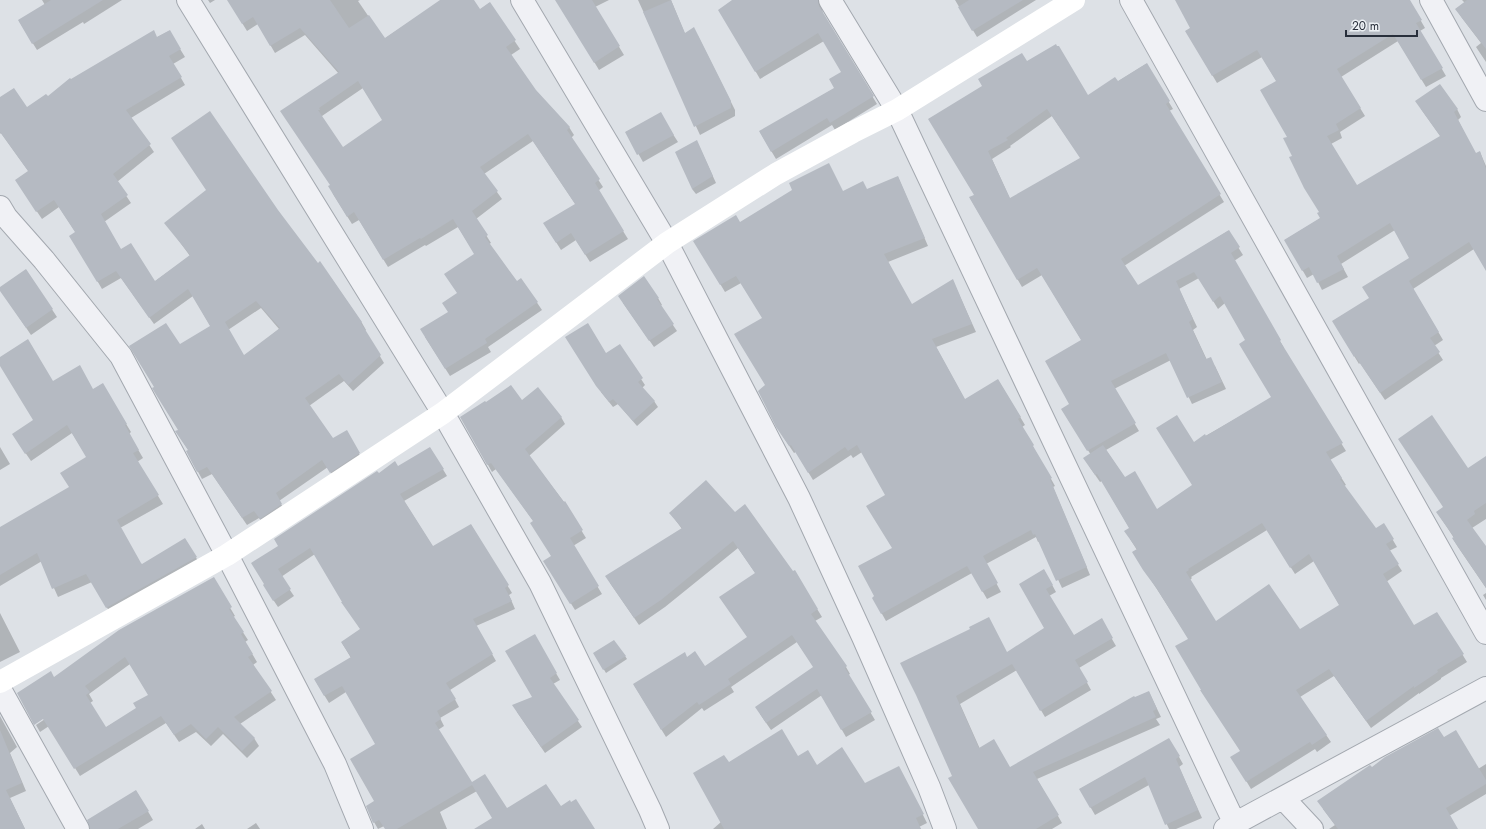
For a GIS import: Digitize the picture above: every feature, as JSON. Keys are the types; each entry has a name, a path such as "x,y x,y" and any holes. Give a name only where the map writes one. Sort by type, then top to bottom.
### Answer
{"street":[{"path":"188,0 443,413 540,583 658,829"},
{"path":"522,0 667,243 799,498 863,637 929,787 944,829"},
{"path":"830,0 897,110 1230,827 1486,688"},
{"path":"0,682 227,555 443,413 667,243 776,174 897,110 1074,0"},
{"path":"1131,0 1486,633"},
{"path":"1431,0 1486,100"},
{"path":"0,207 6,217 44,260 121,356 227,555 335,764 362,829"},
{"path":"0,689 78,829"},
{"path":"1283,798 1312,829"}],"building":[{"path":"51,0 103,0 32,44 18,20"},
{"path":"227,0 330,0 349,28 369,15 385,38 440,0 474,0 480,9 490,2 516,40 506,47 536,90 570,127 567,130 600,179 595,183 624,231 585,255 571,233 556,243 543,223 575,204 528,134 480,167 498,191 472,211 488,235 485,237 517,281 521,278 538,302 485,339 487,343 445,369 420,329 448,312 442,303 457,293 444,274 474,254 453,219 383,260 354,212 347,217 328,186 330,185 280,111 339,72 300,28 270,46 253,17 242,24","holes":["358,81 382,120 343,147 318,110"]},
{"path":"555,0 592,0 620,46 594,63"},
{"path":"671,0 685,33 694,27 731,101 731,108 694,127 643,12"},
{"path":"732,0 818,0 819,6 874,96 830,123 827,118 771,152 759,131 834,88 829,79 841,72 818,33 755,72 718,10"},
{"path":"969,0 1023,0 972,31 958,7"},
{"path":"1175,0 1410,0 1422,20 1416,23 1443,68 1421,80 1393,34 1337,69 1361,108 1336,124 1339,130 1327,136 1357,185 1440,136 1415,101 1440,84 1458,109 1454,112 1476,153 1480,151 1486,169 1486,271 1469,242 1409,281 1439,332 1430,338 1440,352 1380,393 1355,356 1354,357 1332,321 1369,298 1362,287 1409,258 1390,223 1337,256 1344,269 1317,283 1309,267 1302,271 1284,240 1320,218 1317,213 1319,212 1304,188 1289,157 1292,156 1283,138 1287,137 1260,90 1276,81 1257,50 1212,76 1185,31 1190,28"},
{"path":"1467,0 1486,0 1486,49 1455,9"},
{"path":"154,30 157,37 170,30 181,49 169,56 182,77 126,110 151,144 113,174 128,195 101,214 121,249 131,243 155,281 190,255 164,223 206,190 171,138 210,111 278,210 318,263 320,261 362,322 361,323 381,355 348,385 339,374 305,398 333,438 347,430 360,453 330,473 322,460 276,493 282,504 260,519 254,511 242,518 207,467 197,472 186,451 188,450 175,431 178,430 152,388 154,387 129,346 166,323 180,344 210,326 188,289 149,318 116,271 97,282 69,236 75,232 54,200 36,212 15,180 28,171 0,132 0,97 14,88 27,107 46,94 48,96 70,78 71,79","holes":["256,301 280,328 244,355 225,322"]},
{"path":"1056,44 1059,46 1088,95 1115,77 1118,81 1147,63 1170,101 1166,104 1221,194 1121,259 1138,285 1229,230 1240,247 1231,253 1281,340 1280,341 1343,443 1326,452 1342,478 1340,479 1376,528 1384,523 1394,539 1386,544 1399,564 1383,574 1414,625 1437,612 1464,654 1437,670 1438,672 1414,688 1414,686 1366,721 1329,669 1296,690 1327,735 1312,745 1310,742 1246,782 1230,757 1240,751 1200,690 1175,646 1188,639 1132,552 1137,549 1124,531 1129,528 1097,474 1095,475 1083,458 1103,445 1125,477 1135,471 1157,509 1192,485 1156,428 1177,415 1194,442 1205,434 1206,436 1271,397 1239,344 1245,340 1220,296 1213,302 1194,272 1176,281 1193,319 1189,322 1206,359 1211,357 1222,382 1187,398 1166,353 1111,381 1136,423 1087,451 1061,409 1069,404 1045,361 1081,340 1037,268 1017,280 969,197 974,195 928,119 982,86 978,79 1022,53 1027,61","holes":["1047,109 1080,158 1010,198 988,151 1008,140 1006,138","1262,523 1290,568 1309,554 1339,605 1300,629 1269,584 1216,621 1186,572 1189,570 1188,569"]},
{"path":"661,112 674,135 637,155 625,132"},
{"path":"697,140 713,176 692,189 675,152"},
{"path":"829,163 843,191 863,181 867,189 898,176 925,238 884,254 912,304 953,279 972,324 932,339 965,399 998,379 1021,417 1018,419 1052,478 1050,479 1087,567 1056,581 1035,534 1033,535 1031,530 983,556 998,583 982,592 967,566 881,614 872,598 874,596 858,566 892,548 866,506 885,495 857,445 848,451 845,447 808,473 791,445 789,446 776,427 758,391 765,385 734,334 762,318 736,276 720,285 693,241 736,215 740,222 792,190 789,183"},
{"path":"26,269 53,309 26,328 0,291 0,287"},
{"path":"644,276 674,324 649,341 618,296"},
{"path":"588,323 606,353 620,344 643,378 638,382 655,401 633,421 613,399 609,402 596,386 565,337"},
{"path":"28,339 53,381 80,365 93,389 103,383 127,424 125,425 139,450 133,453 159,495 117,520 141,563 142,564 185,538 197,557 106,608 86,574 52,589 37,553 0,575 0,527 69,487 60,473 86,457 67,425 25,454 12,434 33,420 0,366 0,357"},
{"path":"511,385 522,400 538,387 562,417 525,449 564,502 565,501 583,530 570,538 599,586 570,604 543,561 551,556 530,523 533,521 491,463 487,465 460,417"},
{"path":"1432,415 1468,468 1486,456 1486,503 1474,511 1475,514 1467,520 1486,546 1486,588 1452,538 1454,537 1436,512 1443,507 1398,439"},
{"path":"430,447 444,469 400,494 433,546 471,524 509,585 505,588 512,601 473,619 493,654 446,683 456,699 437,711 441,719 435,723 472,782 485,774 507,808 546,784 561,806 570,800 571,802 576,799 595,829 474,829 492,818 472,785 397,829 385,829 379,820 373,823 366,806 374,801 350,759 375,744 342,686 324,696 314,679 351,657 341,642 360,629 341,602 310,548 278,569 291,589 273,601 251,563 278,546 274,539 377,471 379,473 395,461 398,466"},
{"path":"706,480 735,512 745,504 793,571 795,570 818,609 811,614 847,666 845,668 872,712 841,730 817,689 766,723 755,707 813,667 792,635 728,679 731,684 699,705 697,702 661,730 633,684 685,652 687,657 695,651 705,666 747,637 719,597 755,573 733,541 661,600 634,618 605,576 682,528 669,513"},
{"path":"1044,569 1053,585 1046,589 1074,635 1102,618 1113,638 1075,660 1088,682 1040,711 1012,664 956,696 979,748 994,739 1010,767 1134,696 1135,697 1149,691 1157,709 1153,711 1156,717 1033,772 1059,815 1036,829 978,829 948,778 952,776 900,663 970,629 969,627 989,617 1007,652 1044,628 1019,584"},
{"path":"214,577 232,607 229,609 244,632 241,634 253,654 248,657 272,691 234,717 255,738 242,751 218,727 206,739 191,724 174,735 161,716 74,769 43,719 34,725 17,693 51,671 54,677 119,630","holes":["125,657 148,695 133,703 136,708 106,727 86,695 90,692 85,686"]},
{"path":"535,634 557,673 550,678 579,720 541,747 512,705 532,697 505,651"},
{"path":"614,640 626,656 603,670 593,653"},
{"path":"1438,728 1444,737 1456,730 1486,780 1486,784 1446,808 1458,829 1338,829 1317,801 1370,765 1372,767 1385,757"},
{"path":"782,729 798,756 808,750 817,765 842,747 865,783 899,766 924,814 916,818 921,829 724,829 693,773 724,755 729,762"},
{"path":"0,730 22,783 6,790 25,829 0,829"},
{"path":"1169,738 1180,756 1176,759 1198,810 1165,825 1145,777 1090,808 1079,789"},
{"path":"136,790 149,811 118,829 90,829 87,820"}]}
